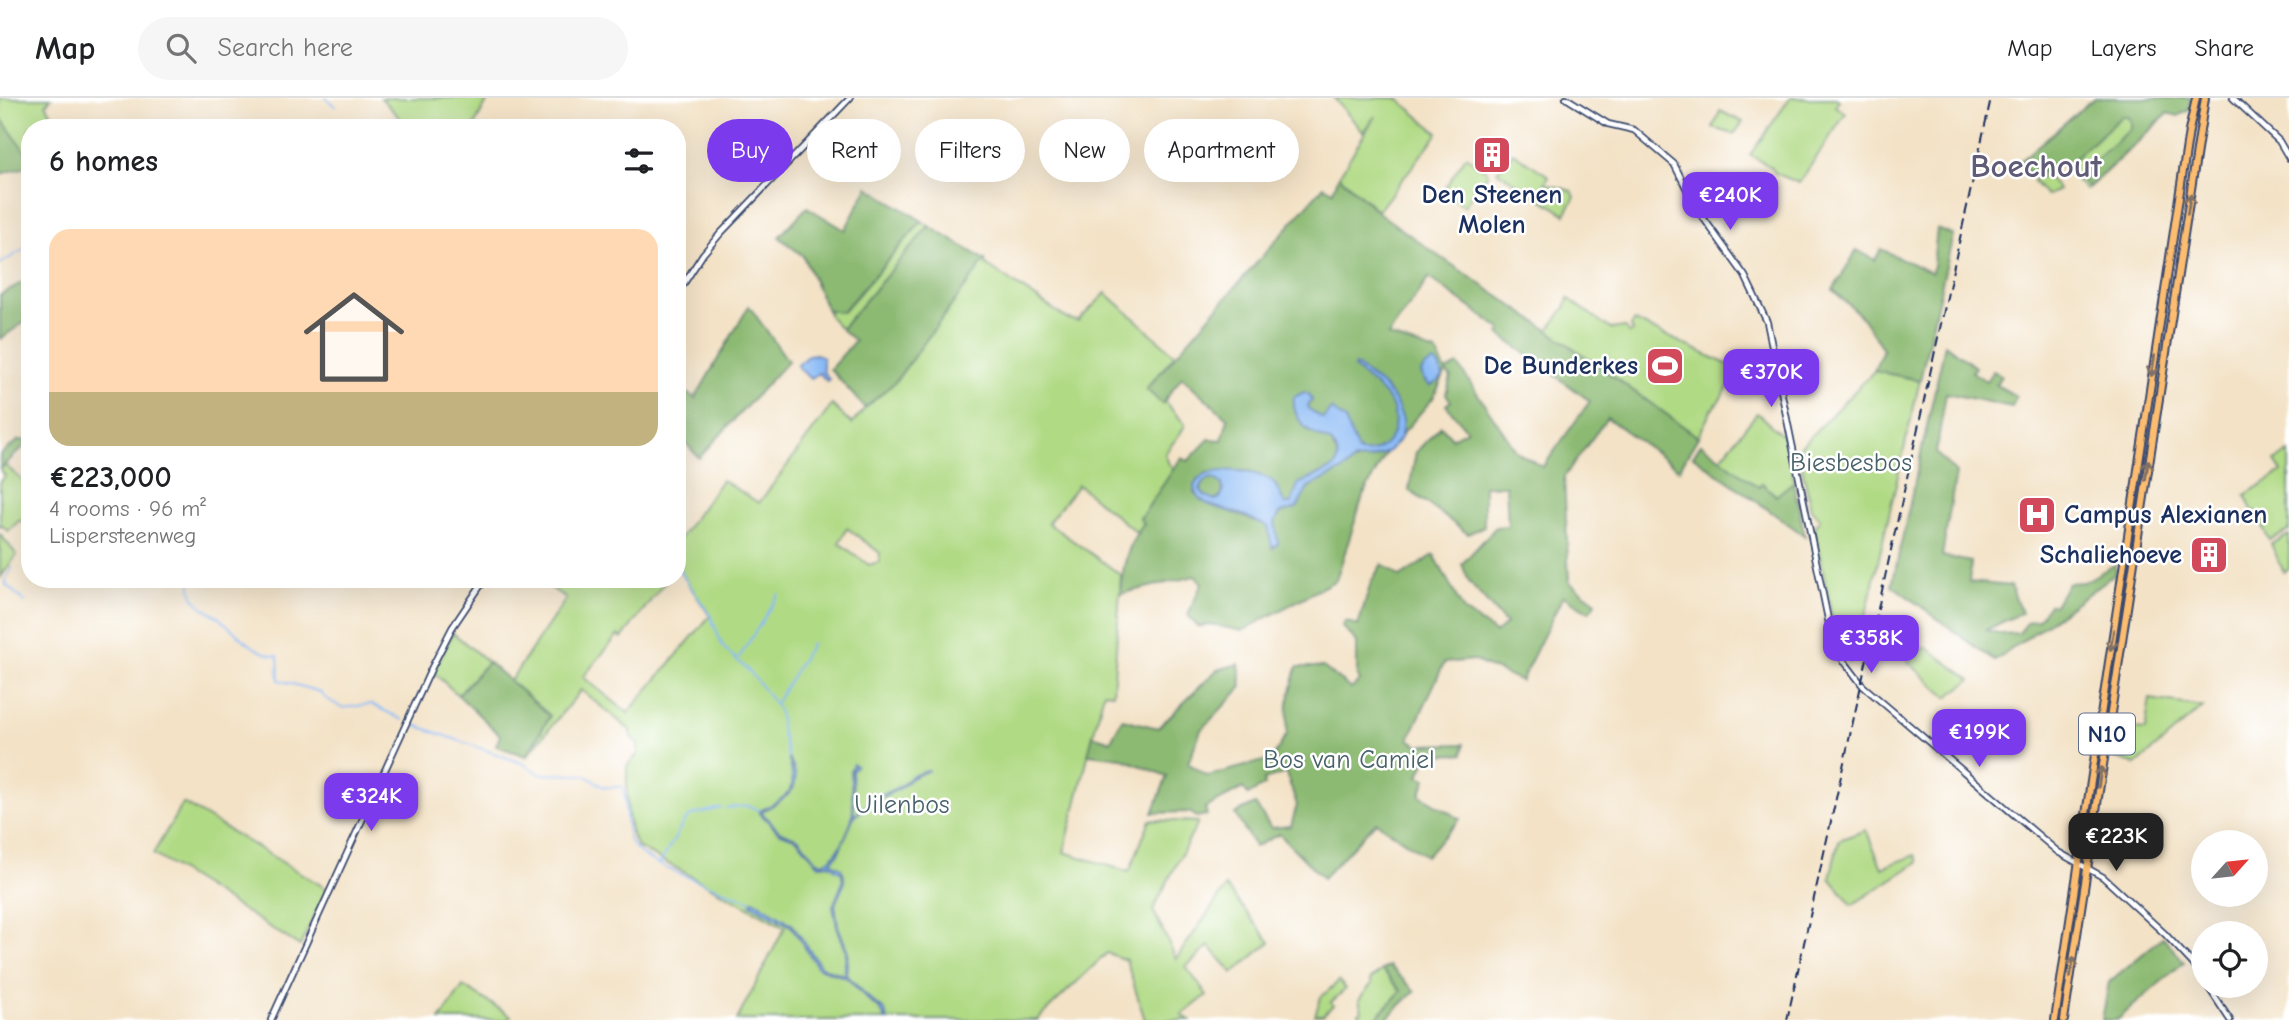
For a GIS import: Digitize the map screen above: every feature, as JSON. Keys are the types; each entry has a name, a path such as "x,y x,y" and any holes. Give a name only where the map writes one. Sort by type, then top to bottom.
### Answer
{"main road":[{"name":"N10","path":"2055,1020 2196,98"},
{"name":"N10","path":"2064,1020 2172,305 2206,99"},
{"path":"2164,298 2172,305"}],"street":[{"path":"686,280 720,234 850,98"},
{"path":"1566,98 1608,124 1634,130 1674,164 1697,209 1742,271 1765,317 1828,620 1841,657 1856,678 2057,852 2102,877 2165,934 2191,962"},
{"path":"2235,99 2279,141 2289,158"},
{"path":"271,1020 432,667 452,628 479,588"},
{"path":"2216,998 2230,1020"}],"green space":[{"path":"0,98 51,98 46,104 55,119 21,119 21,146 0,117"},
{"path":"381,98 489,98 478,119 401,119"},
{"path":"1334,98 1397,98 1438,133 1378,211 1339,176 1375,116 1363,132"},
{"path":"1790,98 1836,98 1839,100 1835,106 1846,113 1799,183 1775,173 1771,167 1750,155"},
{"path":"2094,98 2185,98 2086,190 2057,160 2047,170 2050,172 2029,176 2019,162"},
{"path":"2094,98 2191,98 2189,110 2178,116 2168,113 2089,187 2078,176 2131,128 2127,116 2122,116 2065,167 2057,160 2047,170 2050,172 2026,172 2019,162"},
{"path":"1720,111 1743,122 1734,134 1713,128"},
{"path":"0,117 21,146 21,168 0,174"},
{"path":"1513,153 1549,176 1545,183 1572,191 1575,197 1565,214 1497,171"},
{"path":"1466,156 1488,174 1464,206 1443,191"},
{"name":"Bos van Camiel","path":"1339,176 1379,213 1698,437 1679,469 1607,418 1564,477 1569,582 1596,602 1589,612 1563,596 1521,681 1473,660 1444,663 1409,739 1418,745 1464,744 1463,754 1428,755 1419,776 1426,779 1420,795 1460,819 1426,856 1376,822 1323,878 1279,834 1255,847 1235,814 1255,804 1271,828 1291,826 1297,805 1286,773 1264,780 1265,785 1248,795 1243,788 1205,808 1207,815 1197,817 1189,812 1153,813 1167,776 1121,758 1088,754 1093,735 1111,741 1122,719 1158,728 1217,670 1239,664 1242,687 1201,730 1188,763 1208,776 1272,759 1287,734 1288,703 1297,667 1323,667 1351,689 1360,681 1357,675 1357,642 1342,626 1346,621 1358,626 1371,582 1382,564 1400,577 1434,555 1464,611 1495,633 1506,624 1469,582 1462,564 1496,527 1508,526 1506,486 1484,486 1484,526 1468,534 1409,490 1416,452 1441,426 1452,438 1467,430 1446,405 1451,401 1446,394 1451,377 1446,372 1433,398 1386,453 1363,496 1336,580 1242,631 1209,624 1198,627 1188,615 1202,583 1195,576 1120,594 1127,557 1144,523 1140,519 1181,458 1188,461 1209,439 1222,440 1228,419 1182,377 1162,404 1146,389 1324,186 1333,191","holes":["1429,278 1502,330 1499,334 1590,401 1543,467 1517,452 1458,365 1446,371 1436,352 1388,336","1309,394 1312,400 1308,405 1309,409 1323,419 1331,409 1361,459 1311,487 1296,508 1280,513 1275,522 1278,544 1273,548 1268,526 1202,501 1194,492 1197,480 1207,473 1248,471 1275,484 1285,504 1291,504 1317,475 1334,468 1339,459 1331,441 1309,431 1298,417"]},
{"path":"2037,176 2049,178 2058,190 2046,196 2033,181"},
{"path":"868,187 922,221 842,312 827,310 803,256 779,237 807,207 845,230"},
{"path":"922,221 929,226 841,329 827,310 843,312"},
{"path":"929,226 985,260 895,382 865,408 830,369 855,341 841,329"},
{"path":"1937,229 1953,235 1920,380 1874,371 1883,349 1861,316 1833,290 1857,250 1875,260 1881,249 1932,273"},
{"name":"Uilenbos","path":"985,260 986,265 1068,319 1078,321 1106,293 1175,355 1146,389 1162,403 1164,401 1185,424 1165,454 1169,464 1175,469 1140,518 1144,522 1136,532 1078,485 1048,523 1121,575 1113,693 1104,692 1064,852 1129,872 1150,820 1198,822 1153,910 1176,959 1226,887 1270,942 1233,973 1209,946 1186,967 1207,995 1182,1015 1190,1020 1145,1020 1126,960 1107,953 1037,1020 737,1020 785,927 637,847 629,818 627,766 638,754 638,744 631,737 630,730 581,690 526,757 550,716 510,681 566,599 551,588 660,588 622,638 618,635 583,677 628,713 710,616 686,580 686,530 722,480 759,503 832,405 852,424 865,408 895,382","holes":["847,528 880,553 879,562 869,565 839,543"]},
{"path":"21,283 21,324 0,339 0,295"},
{"name":"De Bunderkes","path":"1568,298 1611,329 1625,327 1629,333 1633,332 1631,326 1635,321 1737,369 1737,375 1712,409 1698,437 1548,330 1565,308"},
{"path":"749,306 788,361 699,458 686,443 686,392 695,398"},
{"path":"1945,344 1975,367 1972,372 1986,381 1993,371 2001,375 1996,385 2016,396 2012,407 1946,393 1936,453 1956,473 1942,556 1971,562 1969,582 2011,586 2021,613 1986,630 2002,634 2019,633 2028,622 2038,620 2049,604 2055,605 2068,583 2084,582 2116,564 2115,574 1995,661 1892,585"},
{"name":"Biesbesbos","path":"1874,371 1920,380 1857,653 1850,662 1834,626 1814,527 1820,519 1811,509 1798,449"},
{"path":"1757,413 1786,439 1794,483 1777,496 1762,484 1758,488 1720,459"},
{"path":"21,440 21,449 0,469 0,455"},
{"path":"1701,444 1758,487 1762,483 1776,496 1793,482 1805,536 1693,456"},
{"path":"2289,452 2289,531 2269,540 2256,511 2253,512 2245,495 2282,472 2275,461"},
{"path":"5,465 21,479 21,521 8,531 2,525 0,527 0,481 5,476 0,469"},
{"path":"1212,478 1220,481 1223,489 1220,497 1212,500 1204,497 1201,489 1204,481"},
{"path":"0,534 17,555 0,578"},
{"path":"2289,535 2289,569 2284,572 2271,544"},
{"path":"453,633 488,662 458,695 433,672"},
{"path":"1926,647 1971,680 1947,697 1908,662"},
{"path":"488,662 550,716 526,756 496,746 500,735 458,695"},
{"path":"2150,699 2203,707 2136,765 2110,757 2115,727 2145,730"},
{"path":"183,803 327,889 300,946 153,854"},
{"path":"1866,830 1882,868 1915,855 1918,862 1852,905 1830,878 1839,840"},
{"path":"2163,937 2184,962 2117,1020 2102,1020 2109,982"},
{"path":"1389,966 1415,991 1385,1020 1374,1020 1401,991 1382,970"},
{"path":"1382,970 1402,991 1374,1020 1364,1020 1359,1013 1362,1011 1359,1000 1372,983 1370,980"},
{"path":"1339,981 1346,989 1331,1002 1333,1005 1323,1015 1315,1015 1321,997"},
{"path":"463,986 511,1016 507,1020 440,1020"}],"water":[{"path":"817,354 823,358 823,371 829,379 827,381 819,373 810,379 797,366 808,355"},
{"path":"1434,362 1440,367 1442,377 1430,386 1423,379 1421,372"},
{"path":"1355,365 1384,387 1395,400 1403,420 1401,438 1388,452 1370,459 1355,460 1343,470 1308,488 1297,508 1280,513 1275,522 1278,544 1272,548 1268,526 1200,499 1194,486 1199,479 1218,472 1241,471 1271,480 1285,504 1291,504 1298,484 1334,468 1338,458 1333,445 1309,430 1297,416 1294,397 1304,392 1309,394 1312,400 1308,405 1309,409 1323,419 1331,409 1345,420 1358,451 1371,452 1385,444 1394,430 1393,408 1382,392 1354,368","holes":["1213,478 1222,484 1223,492 1220,498 1215,500 1204,495 1200,489 1206,480"]},
{"path":"788,757 794,768 795,785 785,797 761,812 779,831 799,839 816,860 822,863 839,849 844,839 838,854 831,862 841,868 844,875 844,884 835,904 838,926 848,952 846,975 885,1010 887,1020 881,1010 847,978 818,968 791,926 751,904 754,900 792,924 821,967 844,975 846,951 837,926 833,906 843,882 842,873 829,864 819,865 797,839 778,832 759,812 781,799 790,790 793,779"},
{"path":"853,764 856,766 852,770 854,816 875,798 899,787 912,776 929,770 911,778 899,789 871,802 853,818 849,828 853,810 850,770"}],"waterway":[{"path":"326,98 336,107"},
{"path":"0,264 21,251"},
{"path":"12,568 6,585 25,602"},
{"path":"686,580 710,615 723,647 751,673 779,710 788,757"},
{"path":"191,588 194,598 201,605 253,647 278,656 279,680 320,692 342,708 371,704 403,720"},
{"path":"739,658 779,594"},
{"path":"775,704 812,643"},
{"path":"412,724 522,763 540,774 585,775 604,787 623,787 628,835 637,850 666,868 751,901"},
{"path":"726,808 748,806 759,810"},
{"path":"660,864 685,820 692,815 721,808"}],"railway":[{"path":"1787,1020 1991,98"}],"place":[{"name":"Den Steenen Molen","path":"1492,155"},
{"name":"De Bunderkes","path":"1665,366"},
{"name":"Campus Alexianen","path":"2037,515"},
{"name":"Schaliehoeve","path":"2209,555"}],"district":[{"name":"Boechout","path":"2036,166"}]}
